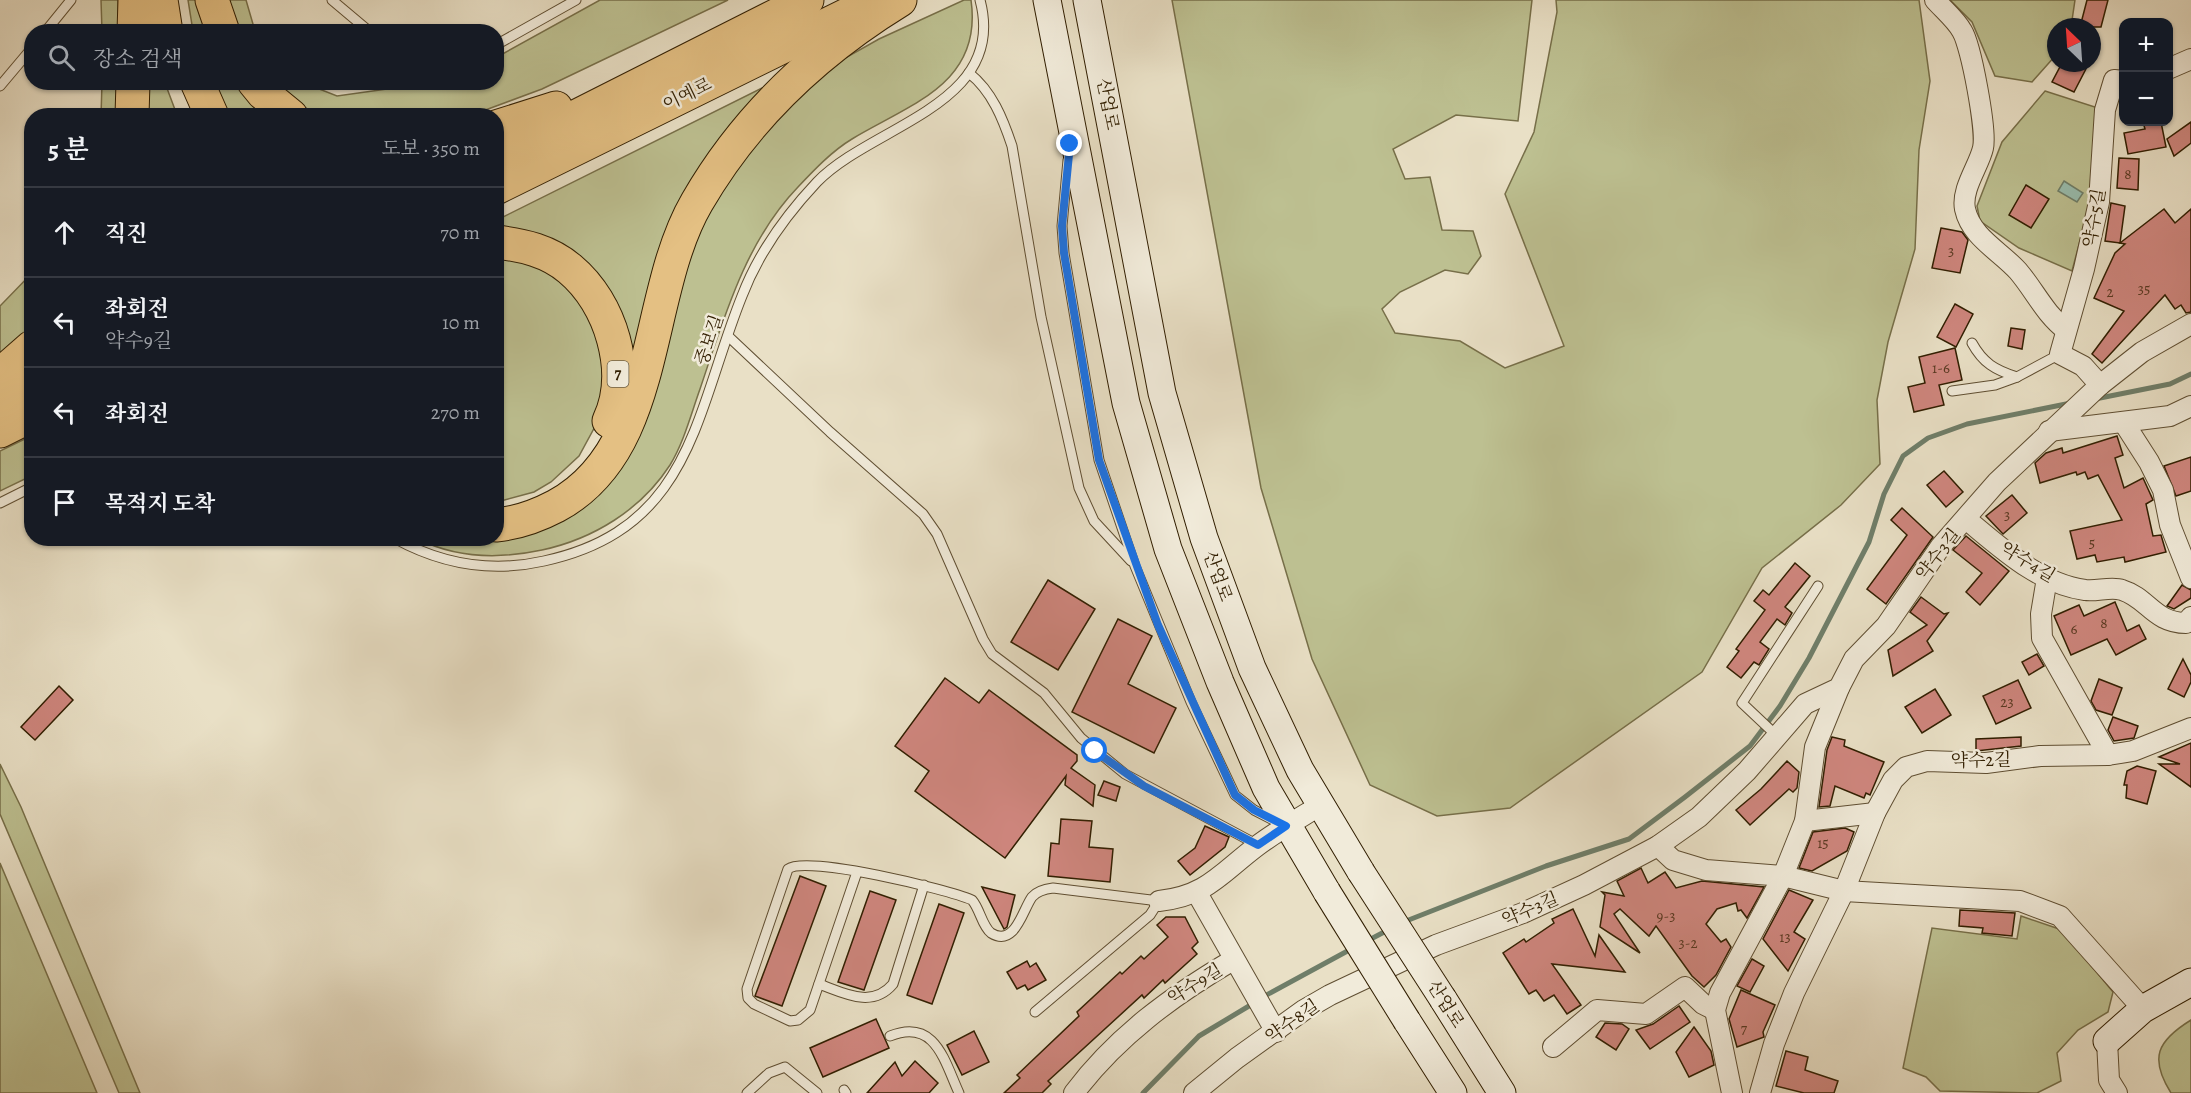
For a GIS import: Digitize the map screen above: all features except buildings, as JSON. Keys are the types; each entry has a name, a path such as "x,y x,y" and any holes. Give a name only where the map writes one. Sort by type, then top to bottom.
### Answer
{"highway":[{"path":"134,24 135,0"},
{"path":"161,0 165,24"},
{"path":"178,0 182,24"},
{"path":"212,0 220,24"},
{"path":"504,124 597,94 720,44 807,0"},
{"path":"504,525 514,524 543,513 570,498 593,479 613,452 629,419 666,279 679,241 695,204 715,172 762,110 794,79 892,1"},
{"name":"이예로","path":"504,184 892,1"},
{"name":"이예로","path":"504,153 720,44"},
{"path":"132,108 133,90"},
{"path":"183,90 191,108"},
{"path":"201,90 208,108"},
{"path":"263,90 282,108"},
{"name":"7","path":"504,243 520,245 544,253 569,268 586,285 602,310 618,358 618,387 612,413 600,440 581,466 559,486 532,501 504,507"},
{"path":"0,375 24,354"},
{"path":"0,399 24,388"},
{"path":"0,430 24,419"}],"main road":[{"name":"산업로","path":"1047,0 1126,403 1168,549 1220,681 1266,788 1286,826 1454,1093"},
{"name":"산업로","path":"1087,0 1162,393 1204,538 1252,668 1319,806 1502,1093"},
{"path":"2107,1041 2143,1009 2191,982"}],"street":[{"path":"1935,0 1963,32 1972,62 1983,124 1984,146 1964,207 1979,235 2017,270 2051,319 2067,330"},
{"path":"2173,67 2191,59"},
{"name":"약수5길","path":"2060,354 2099,202 2105,110 2119,80"},
{"path":"2060,354 2083,366 2100,385 2142,352 2191,324"},
{"name":"약수3길","path":"1715,1010 1720,993 1783,876 1805,821 1815,747 1839,688 1854,659 1886,626 1941,546 1997,482 2100,385"},
{"path":"2049,431 2170,416 2191,406"},
{"path":"2124,423 2149,462 2163,490 2170,525 2191,578"},
{"name":"약수4길","path":"1966,519 2010,554 2047,578 2085,591 2121,590 2162,619 2189,622"},
{"path":"2047,578 2041,614 2042,638 2108,755"},
{"name":"약수3길","path":"1398,962 1523,913 1584,885 1658,846 1699,817 1747,771 1805,704 1839,688"},
{"name":"약수2길","path":"1760,1093 1774,1044 1794,993 1844,891 1875,813 1893,780 1906,766 1927,761 1986,763 2040,756 2108,755 2157,744 2191,728"},
{"path":"1159,902 1182,899 1197,893 1258,845 1319,806"},
{"path":"1805,821 1875,813"},
{"path":"1658,846 1674,860 1706,870 1783,876 1844,891 2020,901 2060,916 2143,1009"},
{"name":"약수9길","path":"1074,1093 1110,1050 1156,1010 1238,968 1197,893"},
{"name":"약수8길","path":"1194,1093 1272,1026 1398,962"},
{"path":"1238,968 1272,1026"},
{"path":"1553,1047 1597,1010 1646,1014 1685,987 1703,1004 1715,1010 1732,1093"},
{"path":"2107,1041 2109,1080 2117,1093"}],"lane":[{"path":"52,24 71,0"},
{"path":"332,0 360,24"},
{"path":"504,40 576,0"},
{"name":"중보길","path":"408,546 421,553 456,564 495,567 534,563 572,555 602,542 633,521 676,473 689,449 728,336 756,266 799,201 822,177 849,155 937,105 956,90 969,73 983,41 985,24 980,0"},
{"path":"0,86 24,58"},
{"path":"969,73 987,92 1012,146 1038,306 1079,488 1094,521 1135,566"},
{"path":"1071,124 1062,226 1064,253 1099,460 1135,566 1191,702 1235,795 1254,810 1286,826"},
{"path":"728,336 923,514 937,534 992,654 1044,693 1095,751 1144,786 1258,845"},
{"path":"1972,342 1980,358 1994,370 2017,377"},
{"path":"1952,391 1995,385 2017,377 2060,354"},
{"path":"0,503 24,491"},
{"path":"1777,736 1742,703 1818,586"},
{"path":"857,873 810,1010 798,1020 790,1021 754,1004 748,998 747,989 788,870 798,864 857,873 924,885 972,900 988,930 997,934 1004,934 1017,928 1030,899 1036,893 1053,888 1159,902 1150,915 1035,1012"},
{"path":"819,984 862,999 887,991 893,984 924,885"},
{"path":"890,1036 906,1030 920,1031 932,1041 959,1093"},
{"path":"747,1093 769,1073 785,1067 816,1093"}],"shaded area":[{"path":"101,0 118,0 118,24 102,24"},
{"path":"188,0 203,0 212,24 192,24"},
{"path":"225,0 246,0 253,24 234,24"},
{"path":"600,0 728,0 542,89 491,108 305,108 280,90 322,90 337,96 380,90 504,90 504,53"},
{"path":"964,0 971,0 972,29 966,52 954,72 938,88 918,102 852,139 830,155 798,187 764,232 738,282 679,447 670,465 645,496 630,509 597,530 542,550 510,555 478,555 436,546 504,546 504,539 580,508 714,197 771,116 838,62 879,39"},
{"path":"1172,0 1532,0 1518,121 1456,115 1393,149 1405,179 1430,177 1442,230 1473,231 1481,256 1468,274 1445,270 1400,292 1382,309 1395,333 1460,341 1505,368 1564,346 1505,194 1534,132 1557,12 1556,0 1919,0 1930,81 1919,150 1915,249 1888,342 1877,400 1880,464 1841,505 1762,568 1702,672 1510,808 1437,816 1370,785 1312,659 1261,488"},
{"path":"1950,0 2075,0 2072,18 2047,18 2047,65 2032,82 1995,76 1972,22"},
{"path":"762,88 765,93 653,270 634,354 628,352 624,333 504,238 504,217"},
{"path":"102,90 118,90 116,108 101,108"},
{"path":"142,90 168,90 174,108 141,108"},
{"path":"211,90 250,90 270,108 220,108"},
{"path":"2045,91 2098,108 2092,195 2072,271 2019,248 1980,221 1977,206 2002,142"},
{"path":"2064,181 2083,193 2077,202 2058,191"},
{"path":"504,256 556,274 584,304 607,365 598,421 579,456 551,482 534,492 504,500"},
{"path":"24,281 24,334 0,357 0,306"},
{"path":"24,439 24,479 0,491 0,451"},
{"path":"0,764 21,807 140,1093 119,1093 0,814"},
{"path":"0,863 97,1093 0,1093"},
{"path":"2021,916 2062,930 2113,992 2108,1012 2078,1030 2057,1053 2061,1081 2037,1093 1940,1091 1926,1077 1903,1068 1932,928 2017,939"},
{"path":"2191,1020 2191,1093 2171,1093 2160,1070 2160,1051 2170,1035"}],"waterway":[{"path":"2095,399 2170,384 2191,374"},
{"path":"1401,923 1546,866 1629,839 1685,797 1750,746 1780,706 1809,658 1869,542 1884,494 1903,456 1928,438 1967,424 2071,403"},
{"path":"1367,941 1388,930"},
{"path":"1261,998 1353,948"},
{"path":"1143,1093 1199,1036 1254,1003"}],"route":[{"path":"1070,144 1062,226 1064,253 1099,460 1158,625 1235,795 1254,810 1286,826 1258,845 1144,786 1095,751"}]}
